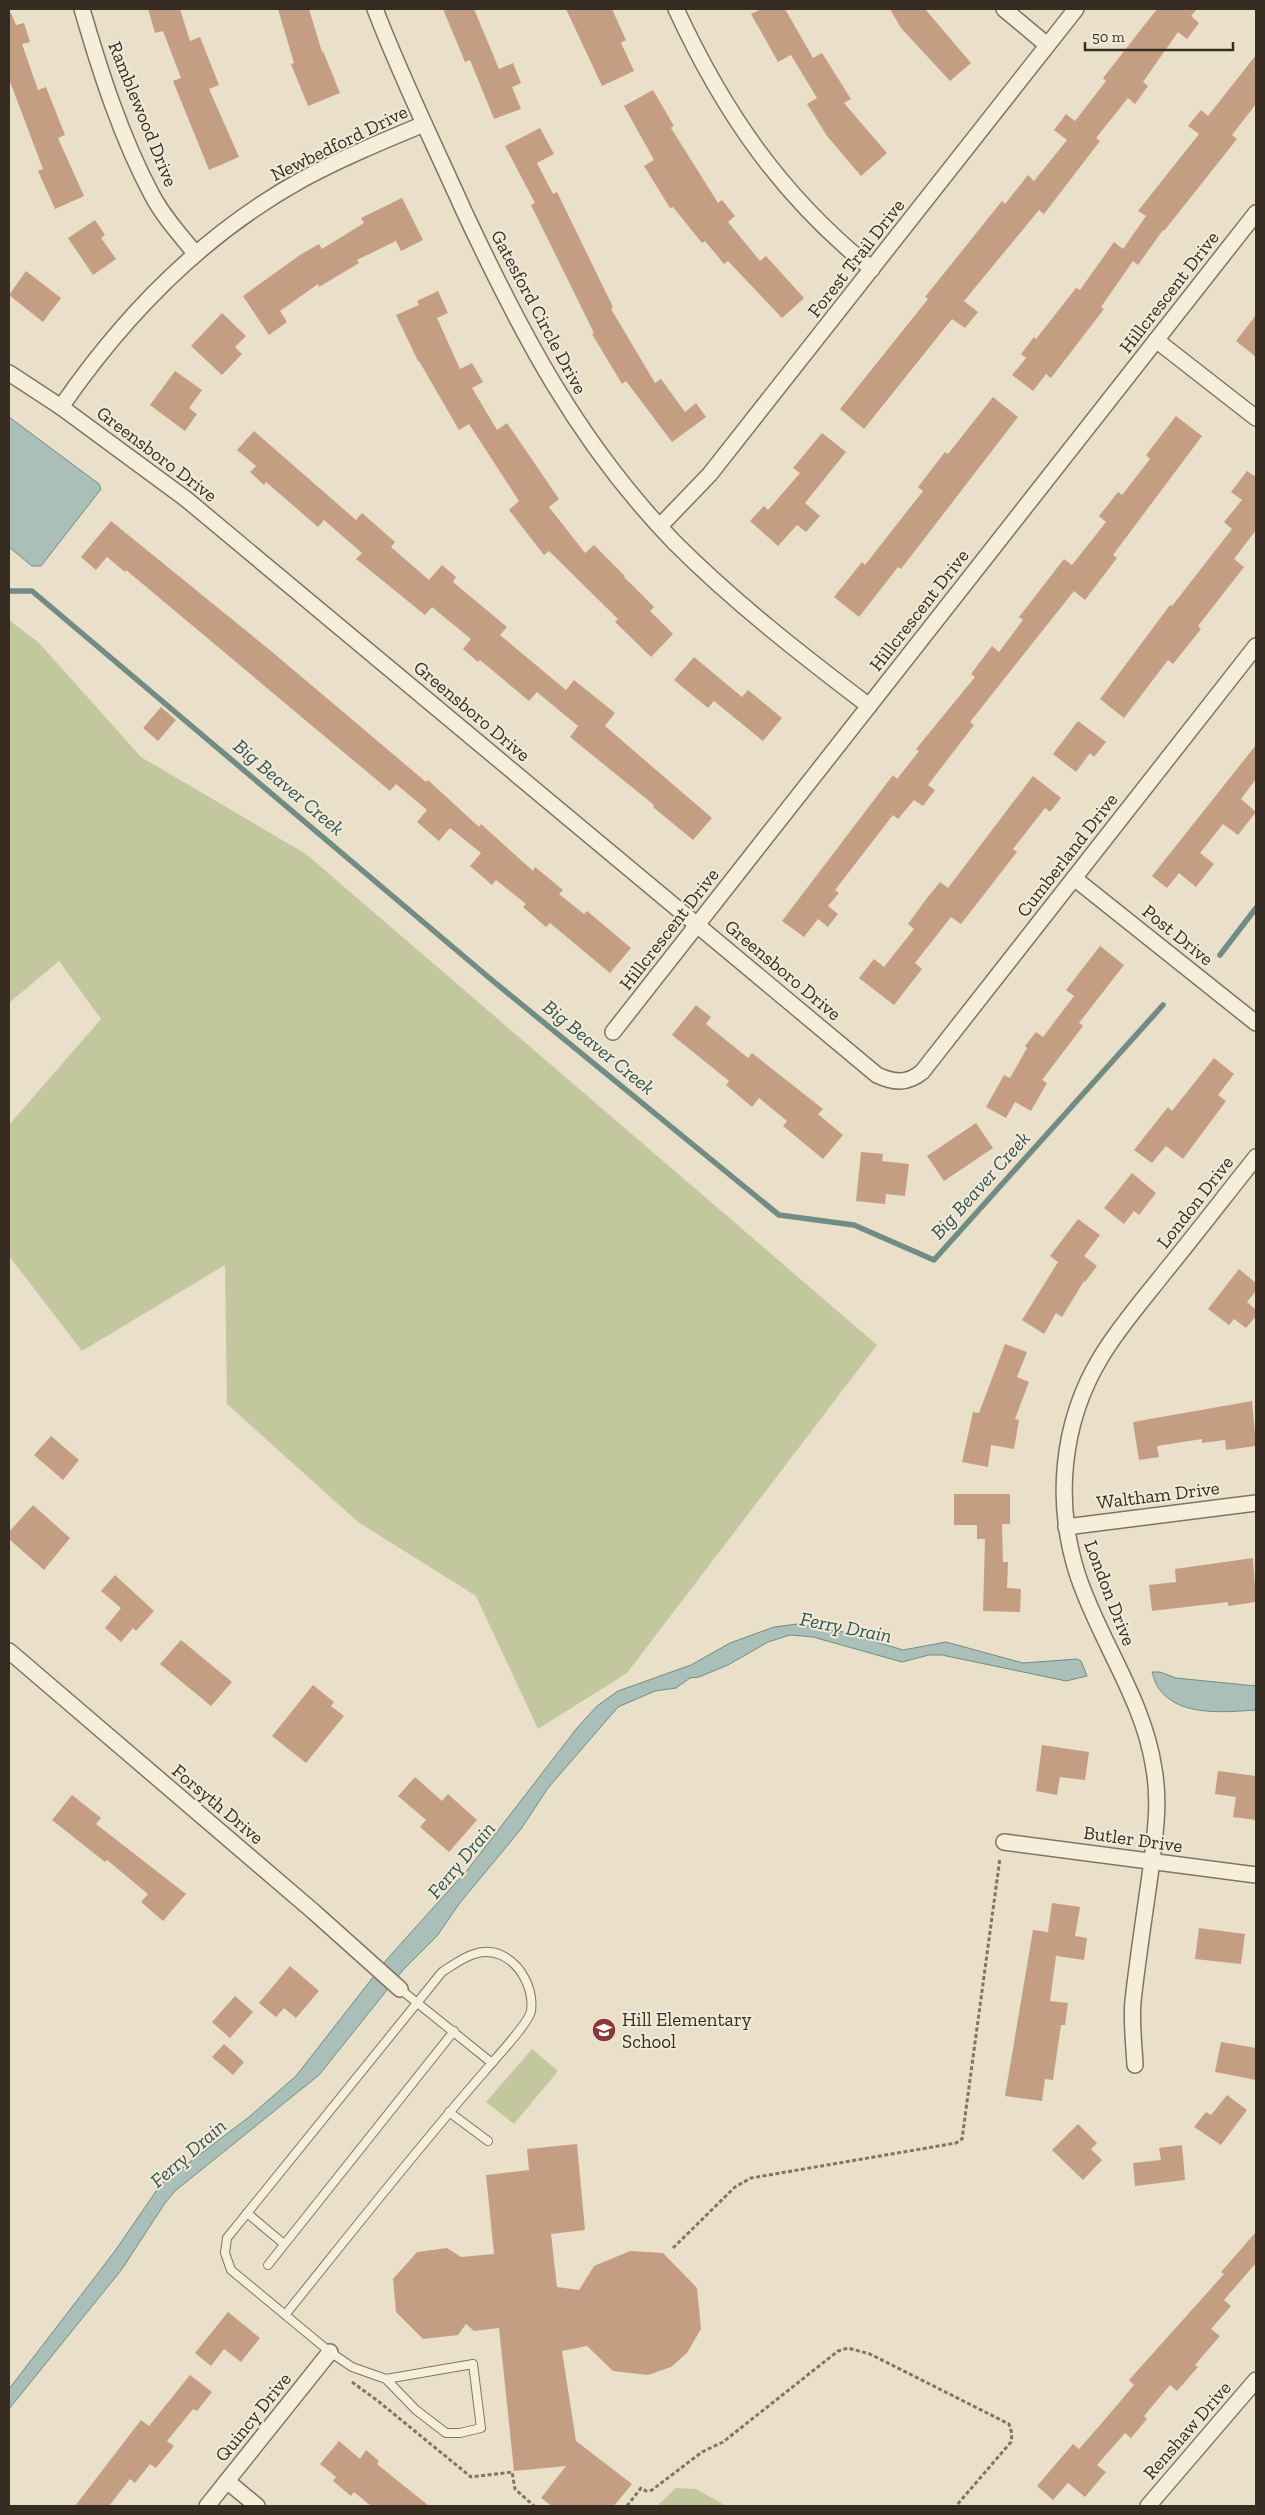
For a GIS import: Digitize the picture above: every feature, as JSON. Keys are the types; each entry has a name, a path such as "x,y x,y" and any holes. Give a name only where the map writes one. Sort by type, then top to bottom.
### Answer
{"street":[{"name":"Ramblewood Drive","path":"82,9 105,82 148,187 162,212 195,253"},
{"name":"Gatesford Circle Drive","path":"375,9 424,124 494,276 546,374 599,454 660,526 740,604 869,706"},
{"path":"676,9 706,67 737,120 771,170 816,222 872,269"},
{"path":"1004,9 1047,46"},
{"name":"Forest Trail Drive","path":"660,526 710,474 1076,9"},
{"name":"Newbedford Drive","path":"60,407 131,316 195,253 242,218 294,184 328,166 424,124"},
{"name":"Hillcrescent Drive","path":"613,1032 1256,213"},
{"path":"1156,340 1256,418"},
{"name":"Greensboro Drive","path":"9,373 60,407 186,499 878,1075 893,1081 904,1082"},
{"name":"Cumberland Drive","path":"904,1082 922,1072 1256,646"},
{"name":"Post Drive","path":"1074,878 1256,1023"},
{"name":"London Drive","path":"1135,2065 1133,2004 1152,1861 1157,1795 1151,1751 1136,1704 1079,1578 1066,1527 1064,1486 1067,1449 1078,1408 1093,1372 1122,1327 1256,1157"},
{"name":"Waltham Drive","path":"1066,1527 1256,1503"},
{"name":"Forsyth Drive","path":"9,1651 398,1987"},
{"name":"Butler Drive","path":"1002,1848 1152,1861 1256,1876"},
{"name":"Quincy Drive","path":"207,2506 330,2352"},
{"name":"Renshaw Drive","path":"1148,2506 1256,2380"},
{"path":"227,2482 257,2506"}],"lane":[{"path":"286,2315 531,2013 530,1987 518,1968 500,1954 479,1951 442,1972 227,2238 225,2253 231,2270 330,2352 352,2367 386,2379 416,2410 446,2433 460,2433 481,2428 473,2364 386,2379"},
{"path":"398,1987 492,2062"},
{"path":"268,2265 454,2031"},
{"path":"449,2112 488,2141"},
{"path":"247,2213 284,2244"}],"path":[{"path":"673,2248 735,2187 752,2178 956,2142 962,2139 1002,1848"},
{"path":"626,2506 641,2488 646,2491 652,2490 702,2452 723,2442 838,2351 848,2348 870,2354 1009,2424 1012,2442 956,2506"}],"green space":[{"path":"9,620 39,643 141,757 306,854 877,1345 627,1673 538,1729 476,1596 358,1522 227,1404 225,1265 82,1351 9,1256 9,1125 101,1019 59,961 9,1003"},
{"path":"532,2049 558,2071 514,2124 486,2102"},
{"path":"676,2488 696,2489 726,2506 657,2506"}],"water":[{"path":"9,417 99,484 101,489 41,566 32,566 9,547"},
{"name":"Ferry Drain","path":"797,1624 843,1632 903,1650 946,1642 1023,1663 1077,1659 1081,1661 1087,1676 1066,1681 942,1655 929,1655 902,1662 813,1637 790,1635 768,1642 728,1665 699,1677 690,1678 676,1688 655,1691 618,1707 548,1788 521,1829 459,1904 437,1936 403,1970 319,2075 175,2191 165,2203 122,2269 9,2409 9,2389 115,2251 161,2184 249,2117 296,2076 388,1958 469,1868 577,1728 597,1706 618,1691 691,1665 730,1643 774,1627"},
{"path":"1152,1672 1160,1672 1176,1678 1256,1686 1256,1710 1218,1712 1192,1709 1179,1705 1169,1699 1159,1688"}],"building":[{"path":"148,9 180,9 190,41 200,37 219,85 209,89 239,157 209,170 173,81 181,78 163,31 155,33"},
{"path":"278,9 309,9 322,52 340,93 308,106 291,64 294,63"},
{"path":"443,9 474,9 499,69 513,63 521,83 512,87 521,109 494,119 470,60 465,62"},
{"path":"566,9 612,9 626,40 621,43 634,71 602,86"},
{"path":"761,9 785,9 813,58 822,53 851,99 844,103 887,153 861,176 827,136 807,104 817,98 791,55 778,62 751,14"},
{"path":"890,9 925,9 971,63 950,81 901,28"},
{"path":"1157,9 1197,9 1191,16 1199,23 1187,39 1178,32 1143,82 1148,86 1135,104 1128,98 1096,138 1100,141 1044,214 1039,210 964,301 978,312 965,328 952,319 864,429 840,409 928,299 925,297 1002,201 1005,204 1028,175 1034,181 1067,140 1054,130 1066,114 1075,121 1106,81 1103,78"},
{"path":"9,13 11,13 16,25 24,23 30,42 22,44 38,90 46,87 65,135 58,138 84,196 55,209 38,171 43,169 9,79"},
{"path":"1256,55 1256,104 1232,135 1237,139 1163,230 1138,265 1133,261 1101,307 1104,309 1051,378 1046,374 1033,391 1012,375 1026,358 1021,354 1034,337 1036,339 1076,288 1080,290 1114,242 1123,249 1146,216 1138,211 1199,134 1188,126 1201,110 1208,116"},
{"path":"653,90 674,126 671,128 718,203 722,200 735,216 728,222 760,261 766,256 804,298 782,318 728,261 724,264 705,241 702,243 673,207 670,208 644,166 654,160 624,106"},
{"path":"540,128 554,154 537,163 553,194 557,192 613,307 611,309 655,383 661,379 685,412 696,403 706,417 672,442 626,381 622,384 592,334 594,333 531,205 535,203 505,146"},
{"path":"402,198 423,240 401,251 396,241 357,260 359,263 319,287 318,284 280,311 287,322 269,335 243,296 300,255 319,244 322,249 364,223 361,218"},
{"path":"95,220 105,235 101,238 116,259 93,275 68,238"},
{"path":"26,271 61,298 43,322 9,295"},
{"path":"438,291 448,313 437,318 460,369 472,363 483,382 472,388 497,430 507,423 559,499 549,507 585,553 594,545 654,607 650,611 673,634 651,657 615,622 618,619 549,551 544,555 509,510 519,501 469,424 459,430 418,361 396,315 419,305 417,301"},
{"path":"222,313 246,336 235,347 242,354 222,375 191,346"},
{"path":"1256,315 1256,357 1236,341"},
{"path":"175,371 202,390 189,408 197,414 185,431 150,405"},
{"path":"993,397 1018,417 901,569 898,567 859,617 834,597 862,562 865,565 923,491 918,487 945,452 948,454"},
{"path":"1176,416 1202,436 1113,555 1117,558 1085,600 1074,591 970,722 974,725 928,785 935,790 923,806 914,800 898,819 893,815 835,890 839,893 828,906 838,914 828,927 818,919 804,937 782,921 893,775 897,779 919,751 916,749 975,677 971,674 992,646 999,652 1023,620 1019,617 1064,559 1072,565 1106,522 1099,516 1118,492 1122,495 1150,459 1146,455"},
{"path":"254,431 356,520 362,513 395,542 391,547 429,580 442,565 456,577 453,582 507,627 500,635 566,690 574,680 615,713 605,726 712,818 693,840 653,807 654,805 570,737 578,726 537,692 529,701 480,660 478,662 463,649 471,639 432,607 425,615 356,559 362,553 324,520 318,527 266,482 264,485 250,472 256,466 237,450"},
{"path":"822,433 846,452 805,503 820,516 806,532 797,525 778,546 750,521 764,506 768,510 800,473 793,468"},
{"path":"1247,471 1256,477 1256,530 1234,559 1244,567 1198,626 1201,629 1173,664 1168,660 1124,718 1100,699 1170,605 1172,606 1232,529 1224,522 1242,500 1231,492"},
{"path":"111,521 271,651 426,782 428,780 479,827 481,824 533,871 535,867 563,890 559,894 584,914 587,911 631,948 610,973 550,923 546,927 523,907 526,904 496,880 492,885 470,866 481,853 450,828 439,841 417,822 427,810 396,784 390,791 126,570 125,572 107,557 96,570 81,557"},
{"path":"694,657 742,697 748,690 782,718 763,741 714,701 708,708 674,680"},
{"path":"161,707 176,720 158,741 143,728"},
{"path":"1078,721 1106,742 1094,757 1090,753 1076,772 1053,754"},
{"path":"1256,745 1256,779 1241,799 1256,812 1238,835 1223,824 1200,853 1214,864 1196,887 1179,873 1167,888 1152,876"},
{"path":"1033,776 1061,798 1050,812 1045,808 1013,849 1017,852 961,924 951,917 915,963 922,969 894,1005 859,978 874,959 884,967 914,929 908,924 927,898 940,882 948,888"},
{"path":"1100,946 1124,965 1079,1023 1083,1026 1042,1080 1047,1083 1031,1111 1015,1102 1006,1118 986,1107 1004,1075 1010,1078 1027,1048 1025,1046 1036,1032 1043,1037 1074,996 1066,990"},
{"path":"696,1005 711,1017 706,1024 748,1058 752,1053 823,1109 818,1114 843,1135 823,1159 783,1126 787,1121 759,1098 752,1107 726,1085 729,1081 672,1035"},
{"path":"1214,1058 1234,1074 1218,1095 1226,1101 1183,1159 1166,1146 1152,1163 1134,1150 1168,1107 1172,1111"},
{"path":"976,1123 993,1148 944,1181 927,1156"},
{"path":"861,1152 883,1154 882,1161 909,1164 905,1196 886,1194 885,1204 856,1201"},
{"path":"1132,1173 1156,1193 1139,1215 1134,1211 1124,1224 1104,1208"},
{"path":"1078,1219 1100,1235 1084,1256 1097,1266 1084,1281 1062,1317 1056,1313 1044,1334 1022,1320 1058,1262 1050,1256"},
{"path":"1239,1269 1256,1283 1256,1291 1247,1302 1256,1310 1256,1316 1246,1328 1234,1319 1229,1325 1208,1309"},
{"path":"1005,1344 1027,1352 1017,1377 1029,1382 1015,1419 1019,1420 1014,1449 991,1445 988,1467 962,1462 973,1412 979,1413"},
{"path":"1252,1401 1256,1446 1226,1450 1225,1440 1202,1443 1202,1439 1157,1446 1159,1457 1139,1460 1133,1422"},
{"path":"51,1436 79,1460 63,1480 34,1455"},
{"path":"954,1494 1010,1494 1010,1524 1002,1524 1003,1562 1008,1562 1007,1588 1021,1589 1020,1612 983,1611 985,1539 977,1539 977,1525 954,1525"},
{"path":"33,1505 70,1538 44,1570 9,1539 9,1532"},
{"path":"1253,1558 1256,1602 1228,1606 1228,1602 1152,1611 1149,1585 1176,1582 1175,1569"},
{"path":"115,1575 154,1611 136,1631 133,1628 121,1642 105,1628 121,1608 101,1591"},
{"path":"181,1640 232,1682 211,1706 160,1664"},
{"path":"313,1685 334,1702 331,1706 344,1716 306,1763 272,1736"},
{"path":"1042,1745 1089,1752 1085,1780 1060,1777 1057,1795 1036,1791"},
{"path":"1218,1771 1256,1776 1256,1820 1233,1817 1236,1797 1215,1794"},
{"path":"415,1777 442,1801 448,1794 477,1820 449,1852 420,1827 426,1820 398,1796"},
{"path":"72,1795 101,1818 96,1824 186,1894 163,1921 141,1902 148,1894 107,1860 105,1862 52,1820"},
{"path":"1052,1903 1080,1907 1075,1936 1087,1938 1084,1960 1056,1956 1050,2001 1068,2003 1065,2025 1061,2025 1053,2080 1045,2079 1042,2101 1005,2096 1033,1930 1048,1932"},
{"path":"1199,1928 1245,1934 1241,1964 1195,1959"},
{"path":"290,1966 319,1991 296,2018 284,2008 276,2017 259,2003"},
{"path":"235,1996 253,2012 230,2038 212,2022"},
{"path":"1221,2042 1256,2048 1256,2080 1215,2072"},
{"path":"224,2044 244,2062 233,2075 212,2057"},
{"path":"1227,2095 1247,2110 1221,2145 1194,2127 1206,2112 1211,2115"},
{"path":"1078,2124 1097,2143 1091,2149 1102,2160 1083,2180 1052,2150"},
{"path":"577,2144 585,2230 551,2234 557,2287 579,2290 594,2266 630,2251 663,2253 697,2288 701,2329 687,2353 671,2367 648,2375 613,2371 587,2346 562,2351 576,2441 632,2484 614,2506 552,2506 541,2498 566,2466 514,2471 499,2328 474,2331 466,2324 458,2335 423,2339 396,2312 393,2279 417,2252 447,2248 461,2257 494,2254 486,2175 529,2170 527,2149"},
{"path":"1182,2145 1185,2180 1135,2186 1133,2163 1161,2160 1159,2148"},
{"path":"1256,2232 1256,2263 1224,2300 1231,2306 1211,2329 1220,2336 1195,2365 1198,2367 1177,2391 1170,2385 1144,2416 1147,2419 1131,2438 1125,2433 1097,2465 1106,2472 1085,2497 1068,2483 1053,2500 1037,2486 1073,2444 1079,2449 1107,2417 1134,2385 1129,2380 1224,2274 1221,2272"},
{"path":"228,2312 260,2338 241,2362 224,2349 211,2366 195,2353"},
{"path":"190,2375 212,2392 197,2411 193,2409 167,2441 174,2446 156,2468 150,2464 135,2483 130,2479 109,2506 75,2506 141,2420 149,2426"},
{"path":"339,2441 360,2459 366,2450 379,2461 377,2464 429,2506 371,2506 354,2492 351,2496 333,2481 336,2477 320,2464"}],"waterway":[{"name":"Big Beaver Creek","path":"9,591 32,591 493,981 779,1215 854,1225 934,1260 1163,1005"},
{"name":"Big Beaver Creek","path":"1220,955 1256,908"}],"place":[{"name":"Hill Elementary School","path":"604,2030"}]}
